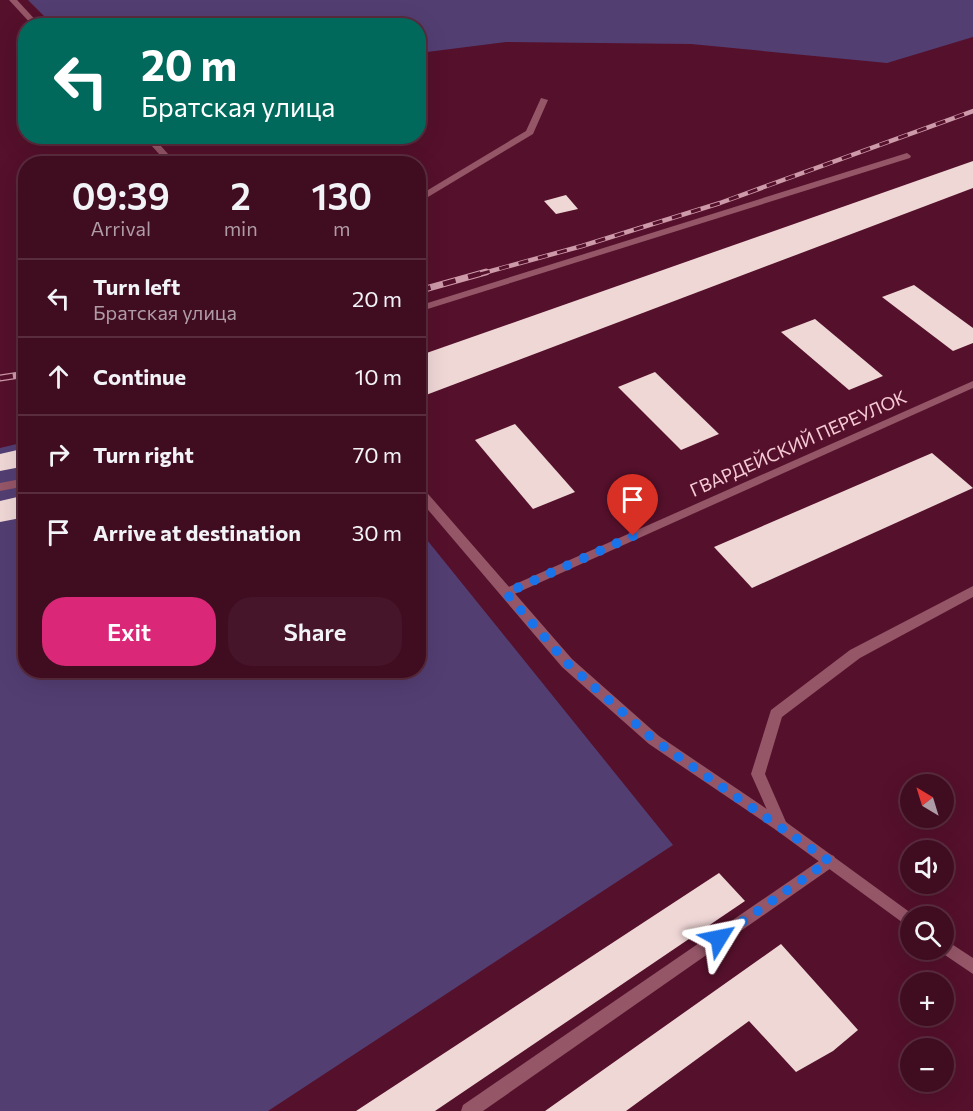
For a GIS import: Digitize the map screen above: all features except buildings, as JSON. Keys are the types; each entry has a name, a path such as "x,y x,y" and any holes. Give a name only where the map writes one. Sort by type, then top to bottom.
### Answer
{"street":[{"path":"13,0 30,18"},
{"path":"426,195 530,132 544,100"},
{"path":"154,144 166,156"},
{"path":"426,306 907,156"},
{"name":"ГВАРДЕЙСКИЙ ПЕРЕУЛОК","path":"506,593 973,384"},
{"path":"0,487 18,484"},
{"path":"426,499 567,663 654,740 781,826 900,914"},
{"path":"781,826 758,774 776,714 855,654 973,591"},
{"path":"469,1111 829,861"},
{"path":"954,954 973,968"}],"shaded area":[{"path":"28,0 973,0 973,37 887,63 691,44 506,42 426,52 426,18 46,18"},
{"path":"18,444 18,678 426,678 426,539 673,845 268,1111 0,1111 0,448"}],"railway":[{"path":"480,274 582,246 720,203 973,111"},
{"path":"426,289 486,272"},
{"path":"0,378 18,375"}],"route":[{"path":"633,536 506,593 567,663 654,740 829,861 719,938"}]}
